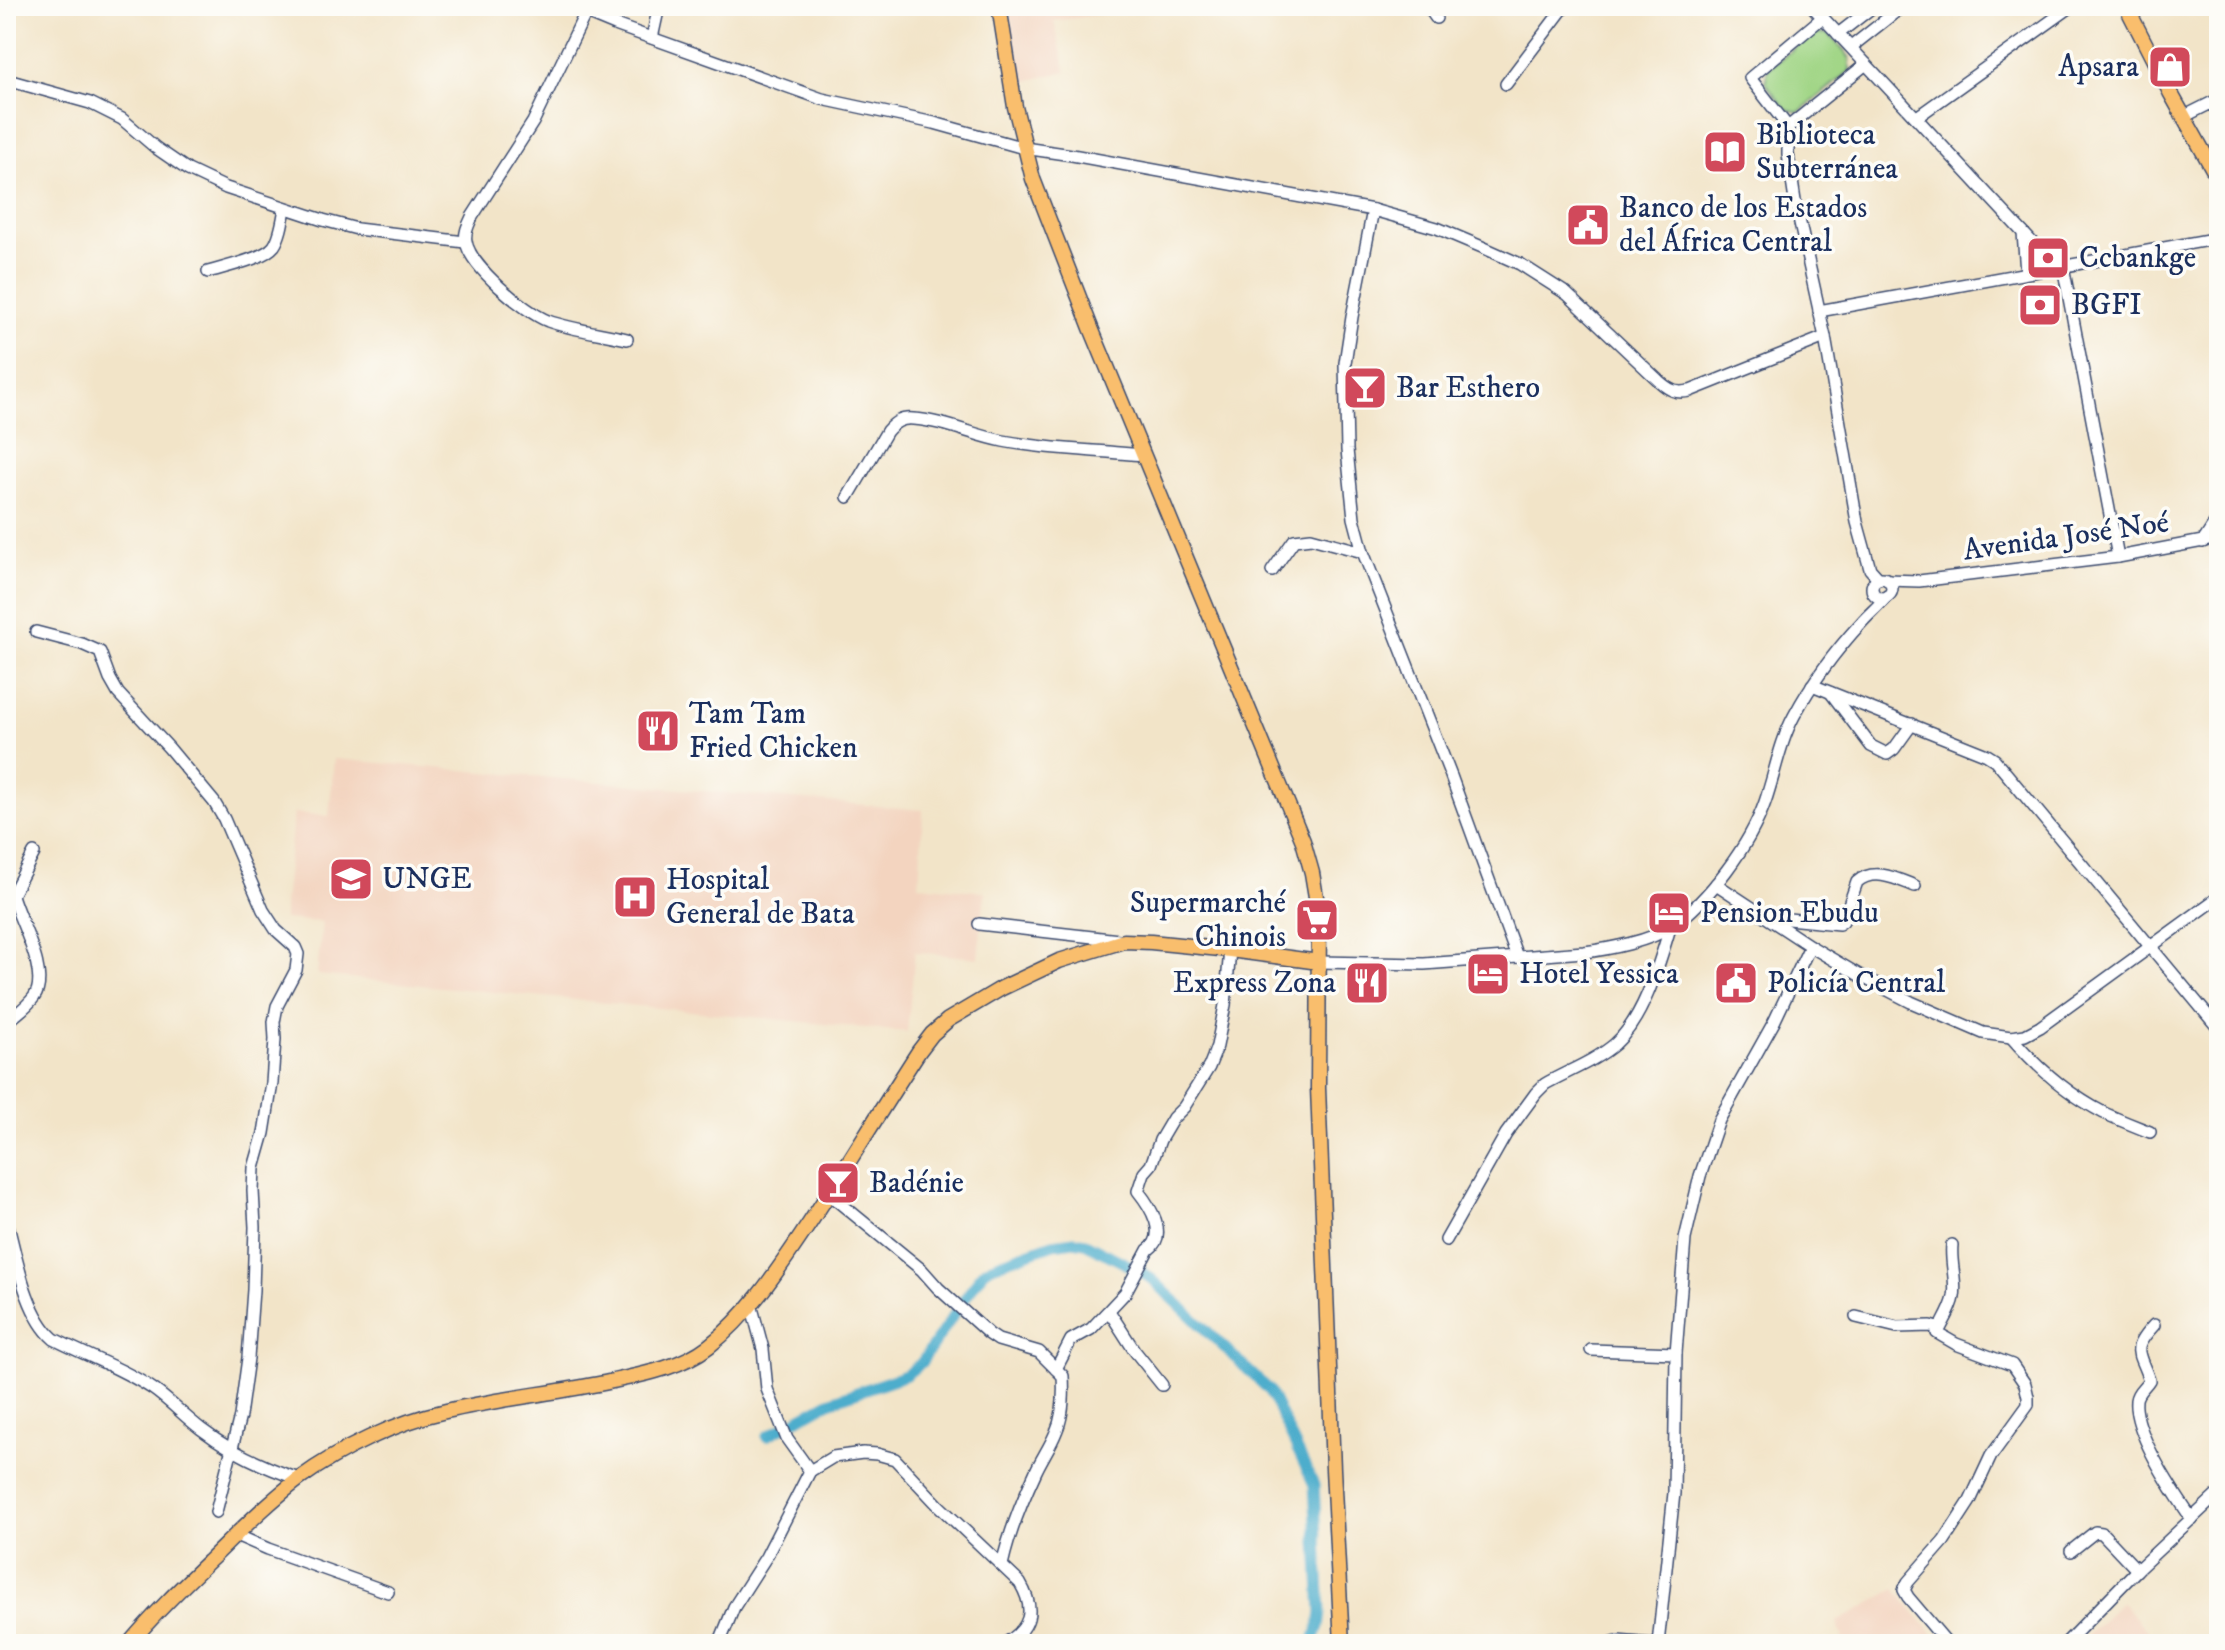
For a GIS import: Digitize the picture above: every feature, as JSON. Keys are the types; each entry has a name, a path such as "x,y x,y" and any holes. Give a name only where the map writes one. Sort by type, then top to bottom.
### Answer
{"main road":[{"path":"999,6 1015,107 1033,179 1060,252 1303,841 1312,873 1317,904 1318,1088 1342,1644"},
{"path":"2126,6 2219,180"},
{"path":"129,1644 152,1616 236,1535 299,1479 336,1456 397,1425 444,1411 647,1375 707,1347 741,1317 791,1251 932,1034 948,1020 1002,988 1059,961 1124,941 1230,950 1319,962"}],"street":[{"path":"569,6 822,99 934,123 1024,148 1373,210 1437,228 1520,264 1567,294 1659,381 1680,393 1825,337"},
{"path":"652,38 659,6"},
{"path":"1430,6 1436,18"},
{"path":"1506,84 1565,6"},
{"path":"1812,6 2022,233 2059,266 2118,557"},
{"path":"1838,34 1874,6"},
{"path":"1851,47 1903,6"},
{"path":"1917,117 2072,6"},
{"path":"585,14 533,122 472,217 465,242 472,255 509,297 530,311 548,321 627,339"},
{"path":"1319,962 1424,964 1601,950 1650,937 1670,928 1716,884 1750,835 1765,803 1793,717 1812,685 1888,595 1891,585 1870,569 1861,542 1825,337 1795,201 1788,154 1788,127 1750,78 1823,17"},
{"path":"1788,127 1866,64"},
{"path":"11,81 90,103 122,119 188,170 226,188 357,229 465,242"},
{"path":"2183,117 2219,99"},
{"path":"208,272 273,247 285,208"},
{"path":"1373,210 1345,363 1347,450 1354,518 1363,552 1451,776 1517,957"},
{"path":"2022,233 2026,272"},
{"path":"1819,311 2219,238"},
{"path":"848,497 893,423 911,418 1028,445 1143,455"},
{"path":"2203,542 2219,517"},
{"path":"1272,571 1294,540 1303,538 1363,552"},
{"name":"Avenida José Noé","path":"1883,579 1919,581 2118,557 2219,538"},
{"path":"1863,621 1874,592 1874,583 1883,579"},
{"name":"Avenida José Noé","path":"1888,595 1919,581"},
{"path":"1874,592 1881,597 1888,595"},
{"path":"36,632 100,652 118,693 214,802 263,910 298,954 296,970 277,1006 274,1022 272,1083 264,1133 254,1168 255,1227 248,1358 240,1416 216,1512"},
{"path":"1812,685 1995,760 2219,1029"},
{"path":"1830,692 1871,746 1887,754 1912,724"},
{"path":"6,1023 34,997 39,988 28,933 12,895 34,853"},
{"path":"1768,917 1839,924 1861,878 1889,876 1915,886"},
{"path":"1716,884 1810,946 1911,1002 1983,1033 2011,1037 2025,1035 2040,1027 2219,897"},
{"path":"979,924 1124,941"},
{"path":"1446,1240 1506,1134 1536,1093 1545,1084 1616,1043 1631,1024 1641,1008 1670,928"},
{"path":"1607,1644 1617,1641 1655,1644 1674,1493 1676,1353 1685,1239 1700,1176 1719,1120 1774,1022 1810,946"},
{"path":"1056,1369 1071,1340 1091,1329 1109,1311 1131,1285 1133,1275 1148,1250 1154,1246 1158,1234 1151,1207 1138,1191 1160,1140 1173,1118 1184,1107 1213,1057 1225,1005 1230,950"},
{"path":"2011,1037 2028,1056 2073,1094 2104,1113 2150,1132"},
{"path":"829,1194 901,1252 998,1340 1039,1352 1063,1376 1064,1396 1058,1429 1018,1513 1002,1565"},
{"path":"6,1218 27,1294 46,1332 54,1339 120,1369 154,1390 231,1450 299,1479"},
{"path":"1937,1333 1954,1300 1952,1245"},
{"path":"6,1270 19,1264"},
{"path":"751,1304 763,1349 767,1389 787,1439 810,1471"},
{"path":"1109,1311 1162,1385"},
{"path":"1856,1317 1897,1327 1931,1326 1938,1328 1937,1333"},
{"path":"2154,1325 2141,1339 2138,1352 2149,1380 2136,1399 2137,1413 2144,1435 2169,1486 2192,1519"},
{"path":"1937,1333 1956,1344 2012,1365 2025,1384 2028,1397 2028,1405 1991,1456 1970,1501 1944,1541 1904,1590 1948,1644"},
{"path":"1591,1350 1676,1353"},
{"path":"719,1644 734,1607 766,1557 810,1471 833,1457 863,1453 895,1459 1020,1583 1026,1594 1029,1620 1022,1632 1004,1644"},
{"path":"2065,1644 2137,1570 2219,1493"},
{"path":"2071,1551 2095,1532 2102,1533 2137,1570"},
{"path":"236,1535 388,1592"}],"shaded area":[{"path":"1008,6 1120,6 1118,12 1054,21 1066,71 1019,83"},
{"name":"Hospital General de Bata","path":"334,759 923,810 919,885 985,892 978,958 915,952 907,1032 317,975 322,922 284,919 284,903 294,813 329,816"},
{"path":"1895,1589 1941,1644 1837,1644 1843,1637 1837,1622"},
{"path":"2121,1602 2159,1644 2079,1644"}],"green space":[{"path":"1813,33 1829,34 1850,58 1850,71 1799,112 1786,109 1765,82 1768,69"}],"waterway":[{"path":"767,1436 829,1402 906,1375 921,1363 983,1272 992,1266 1053,1244 1085,1243 1153,1280 1269,1390 1314,1485 1321,1613 1312,1644"}],"place":[{"name":"Apsara","path":"2170,67"},
{"name":"Biblioteca Subterránea","path":"1725,152"},
{"name":"Banco de los Estados del África Central","path":"1588,225"},
{"name":"Ccbankge","path":"2048,258"},
{"name":"BGFI","path":"2040,305"},
{"name":"Bar Esthero","path":"1365,388"},
{"name":"Tam Tam Fried Chicken","path":"658,731"},
{"name":"UNGE","path":"351,879"},
{"name":"Hospital General de Bata","path":"635,897"},
{"name":"Pension Ebudu","path":"1669,913"},
{"name":"Supermarché Chinois","path":"1317,920"},
{"name":"Hotel Yessica","path":"1488,974"},
{"name":"Express Zona","path":"1367,983"},
{"name":"Policía Central","path":"1736,983"},
{"name":"Badénie","path":"838,1183"}]}
